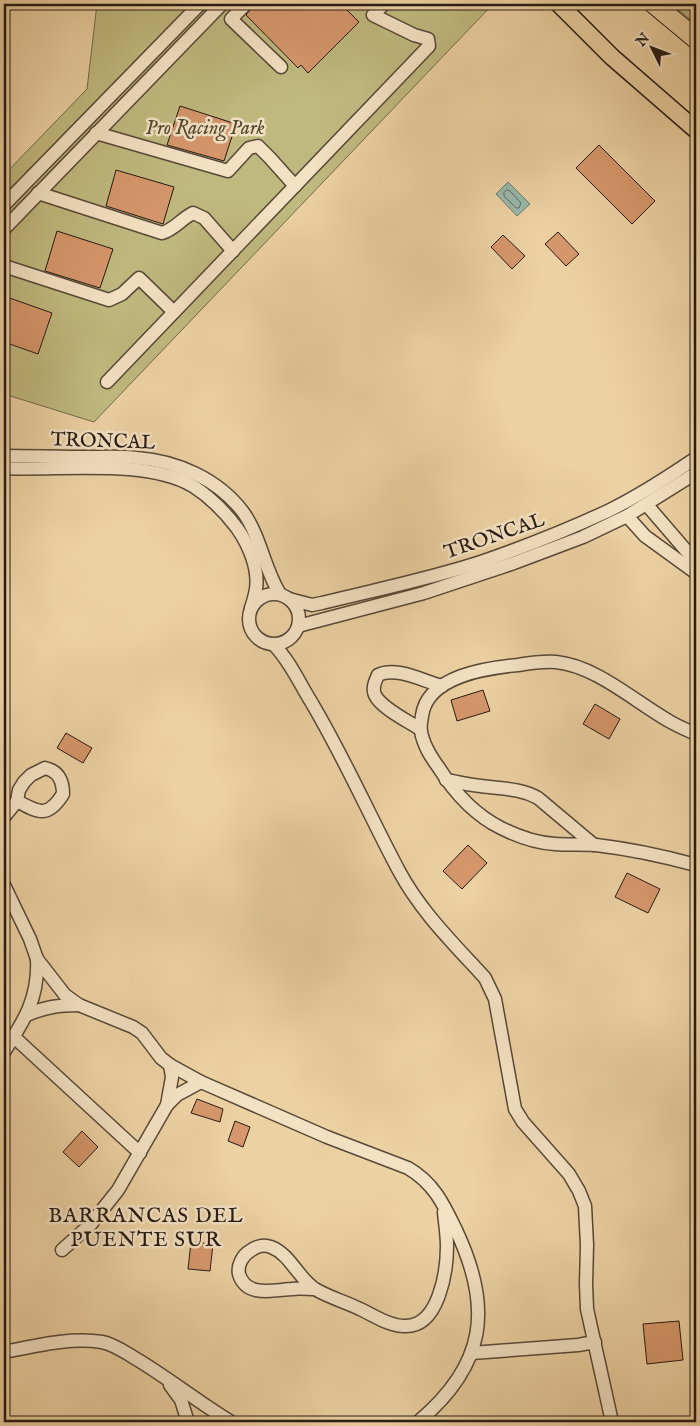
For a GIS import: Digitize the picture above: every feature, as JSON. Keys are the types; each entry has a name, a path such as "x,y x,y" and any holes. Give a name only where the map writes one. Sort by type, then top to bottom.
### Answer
{"highway":[{"path":"654,4 696,39"}],"main road":[{"path":"559,4 612,57 696,130"}],"street":[{"path":"4,205 200,4"},
{"path":"232,19 246,4"},
{"path":"106,382 430,46 428,39 414,35 373,15 384,4"},
{"path":"4,229 218,5 281,66"},
{"path":"96,134 228,171 249,148 258,146 295,186"},
{"path":"38,193 162,233 170,231 183,218 193,213 204,218 233,252"},
{"path":"4,266 109,300 122,294 139,278 174,312"},
{"name":"TRONCAL","path":"4,456 137,458 165,462 198,475 216,486 242,511 254,530 273,583 298,611 298,626 467,580 583,537 627,516 696,473"},
{"name":"TRONCAL","path":"251,608 256,601 272,594 312,605 408,582 480,562 552,535 609,510 662,481 696,458"},
{"name":"TRONCAL","path":"4,468 128,469 157,473 192,486 221,508 240,533 255,568 256,589 249,616 249,625 258,639 265,643 274,644"},
{"path":"646,505 696,562"},
{"path":"627,516 645,536 696,572"},
{"path":"274,644 280,644 290,638 298,626"},
{"path":"290,638 294,672"},
{"path":"274,644 284,655 326,727 381,837 412,893 428,915 490,986 495,999 515,1109 523,1122 569,1174 585,1206 587,1309 612,1422"},
{"path":"696,734 670,722 597,676 569,664 554,662 474,671 462,675 442,686 429,698 422,711 420,729 425,746 446,780 473,809 501,828 526,839 552,844 594,845 647,852 696,864"},
{"path":"420,729 382,704 374,694 374,684 378,675 390,672 400,673 442,686"},
{"path":"446,780 530,793 594,845"},
{"path":"4,817 17,801"},
{"path":"4,885 37,959 65,995 79,1004 133,1027 142,1033 161,1058 201,1082 327,1137 408,1168 419,1174 433,1188 467,1253 477,1287 479,1308 478,1332 472,1353 463,1372 450,1391 432,1411 418,1422"},
{"path":"37,959 38,976 35,993 27,1015 7,1046 140,1153"},
{"path":"27,1015 56,1005 79,1004"},
{"path":"167,1105 172,1077 170,1065"},
{"path":"62,1250 91,1224 105,1208 118,1190 167,1105 177,1095 201,1082"},
{"path":"315,1289 260,1291 244,1282 238,1268 248,1252 264,1245 281,1253 315,1289 398,1326 416,1325 426,1318 435,1306 443,1278 447,1244 442,1202"},
{"path":"4,1352 59,1342 104,1342 152,1368 231,1422"},
{"path":"472,1353 595,1342"},
{"path":"152,1368 170,1385 180,1400 188,1422"}],"green space":[{"name":"Pro Racing Park","path":"97,4 493,4 94,422 4,394 4,175 87,89"},
{"path":"671,4 696,4 696,24"}],"water":[{"path":"508,182 530,204 517,216 496,194"}],"building":[{"path":"255,4 341,4 359,22 308,73 301,65 298,68 246,15"},
{"path":"180,106 236,124 224,161 167,145"},
{"path":"599,145 655,201 632,224 576,168"},
{"path":"116,170 174,187 163,224 106,206"},
{"path":"57,231 113,249 100,288 45,271"},
{"path":"558,232 579,254 566,266 545,244"},
{"path":"503,235 525,256 512,269 491,247"},
{"path":"4,296 52,313 38,354 4,342"},
{"path":"483,690 490,711 457,721 451,700"},
{"path":"595,704 620,719 609,739 583,724"},
{"path":"66,733 92,748 83,763 57,748"},
{"path":"468,845 487,863 462,889 443,871"},
{"path":"627,873 660,889 648,913 615,897"},
{"path":"197,1099 223,1109 220,1122 191,1113"},
{"path":"235,1121 250,1127 243,1147 228,1141"},
{"path":"82,1131 98,1147 79,1167 63,1152"},
{"path":"191,1242 213,1244 210,1271 188,1269"},
{"path":"679,1321 683,1360 647,1364 643,1324"}],"district":[{"name":"BARRANCAS DEL PUENTE SUR","path":"146,1227"}]}
